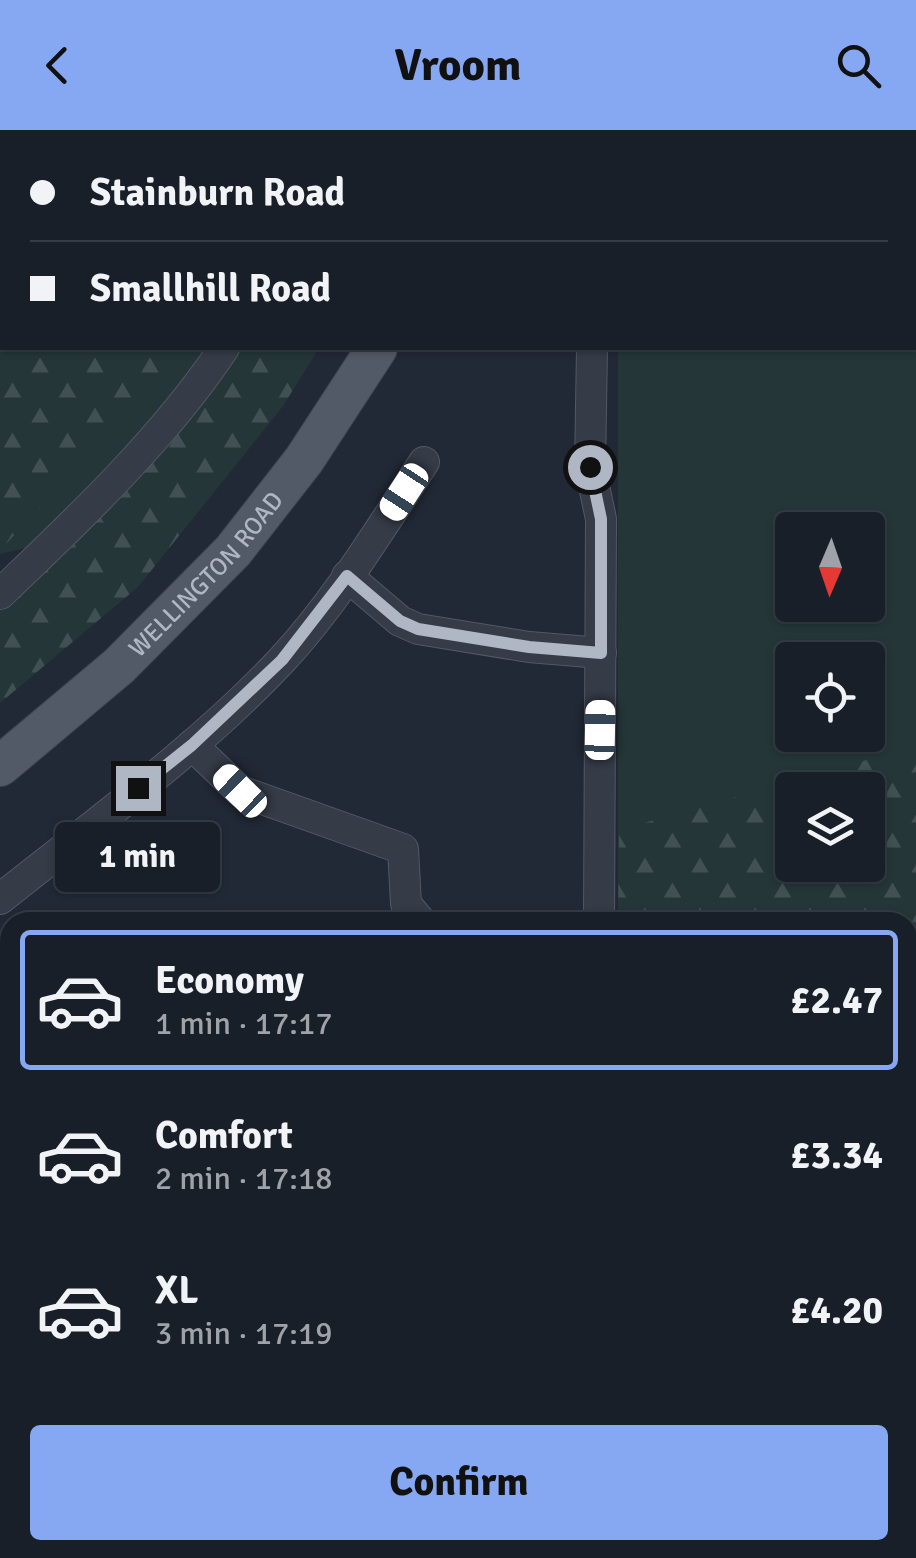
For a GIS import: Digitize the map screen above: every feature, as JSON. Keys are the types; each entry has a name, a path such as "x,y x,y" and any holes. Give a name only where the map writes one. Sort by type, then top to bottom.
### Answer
{"main road":[{"name":"WELLINGTON ROAD","path":"0,766 120,666 233,551 304,460 376,350"}],"street":[{"path":"0,594 154,436 223,350"},
{"path":"592,350 590,467 601,519 599,912"},
{"path":"0,899 192,745 282,660 347,576 424,462"},
{"path":"347,576 400,621 418,629 529,647 601,653"},
{"path":"192,745 240,791 403,849 406,904 413,912"}],"green space":[{"path":"0,350 228,350 30,547 0,554"},
{"path":"1,350 183,350 85,461 0,550"},
{"path":"228,350 318,350 283,406 138,587 0,703 0,603"},
{"path":"618,350 916,350 916,912 618,912"},
{"path":"916,746 916,912 618,912 619,830 775,786 775,882 885,882 885,772 824,772"}],"route":[{"path":"138,788 192,745 282,660 347,576 400,621 418,629 529,647 601,653 601,519 590,467"}]}
